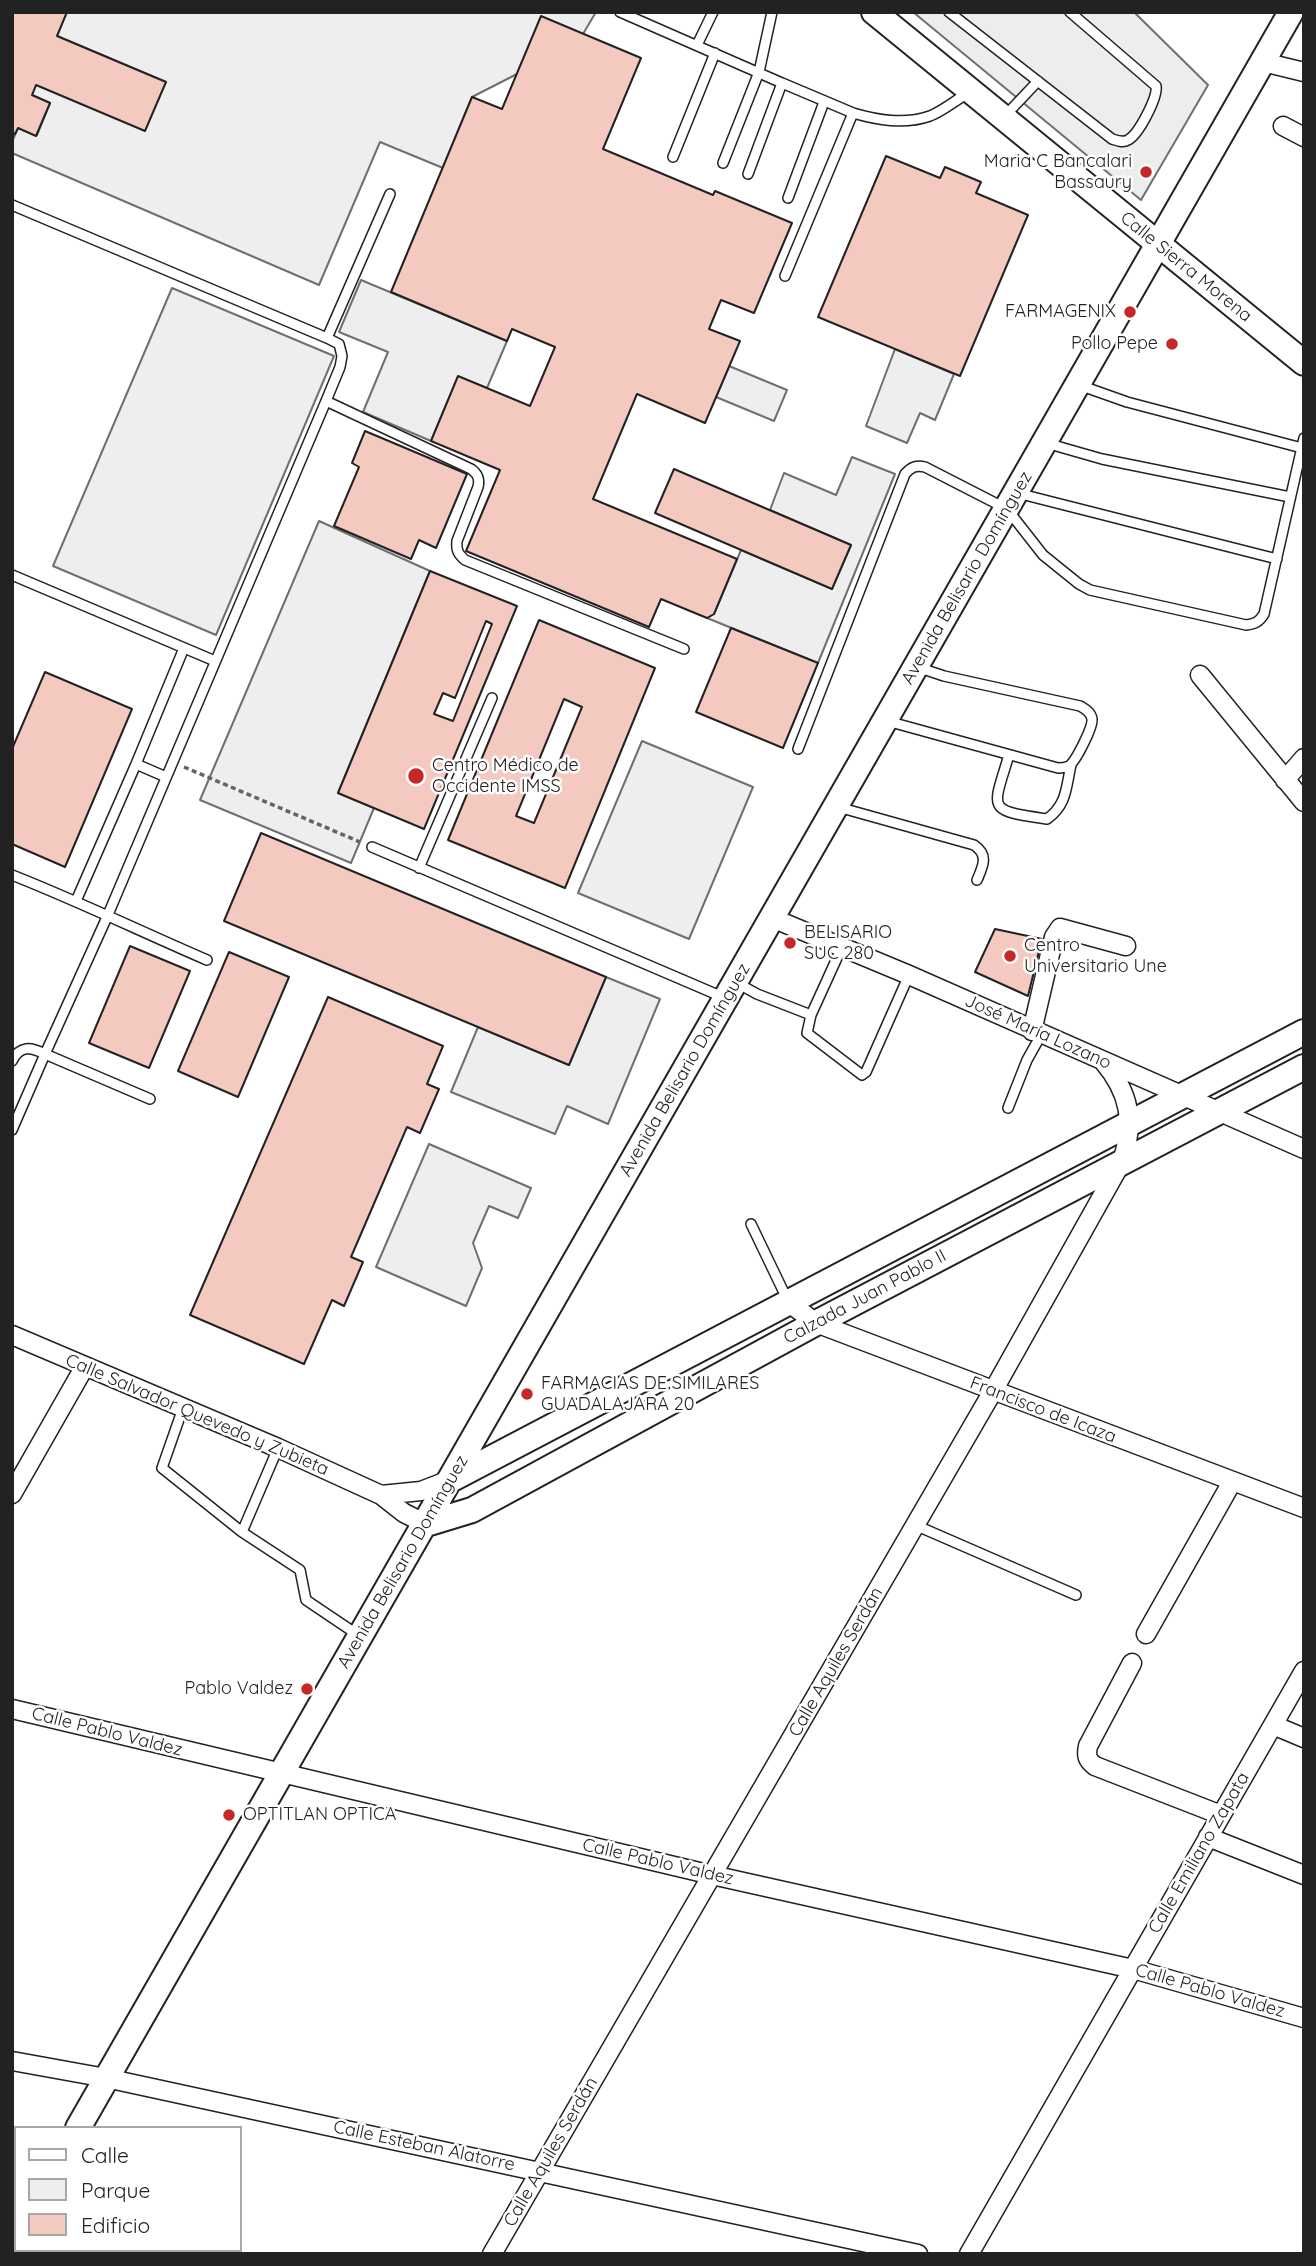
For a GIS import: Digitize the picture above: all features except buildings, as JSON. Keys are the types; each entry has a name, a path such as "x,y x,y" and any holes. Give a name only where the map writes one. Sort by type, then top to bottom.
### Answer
{"main road":[{"name":"Calle Sierra Morena","path":"874,12 1304,363"},
{"name":"Avenida Belisario Domínguez","path":"79,2126 1291,12"},
{"name":"Calzada Juan Pablo II","path":"452,1479 1304,1032"},
{"name":"Calzada Juan Pablo II","path":"426,1524 472,1510 816,1322 1304,1067"}],"street":[{"path":"1262,62 1304,72"},
{"path":"1283,126 1304,137"},
{"path":"1200,675 1304,802"},
{"path":"1285,780 1304,758"},
{"name":"José María Lozano","path":"772,918 909,975 1304,1149"},
{"path":"1037,1033 1054,937 1060,928 1126,946"},
{"name":"Calle Aquiles Serdán","path":"492,2254 993,1391 1122,1161 1128,1143 1128,1106 1123,1090 1103,1061"},
{"name":"Francisco de Icaza","path":"788,1302 816,1322 1304,1508"},
{"name":"Calle Salvador Quevedo y Zubieta","path":"12,1335 278,1448 381,1495 404,1513 426,1524"},
{"path":"12,1494 85,1366"},
{"path":"381,1495 421,1491 452,1479"},
{"path":"1146,1634 1232,1482"},
{"path":"1132,1662 1088,1746 1086,1754 1089,1762 1221,1815"},
{"name":"Calle Emiliano Zapata","path":"969,2254 1304,1671"},
{"name":"Calle Pablo Valdez","path":"12,1709 712,1875 1133,1969 1304,2018"},
{"path":"1273,1725 1304,1738"},
{"path":"1208,1837 1304,1875"},
{"name":"Calle Esteban Alatorre","path":"12,2061 106,2078 918,2254"}],"lane":[{"path":"697,45 713,12"},
{"path":"723,163 759,72 772,12"},
{"path":"949,12 1112,139 1128,141 1155,100 1156,86 1070,12"},
{"path":"625,13 824,102 876,120 898,121 930,116 970,92"},
{"path":"673,157 715,53"},
{"path":"1003,118 1038,81"},
{"path":"748,174 782,83"},
{"path":"788,198 824,102"},
{"path":"785,276 853,113"},
{"path":"327,338 390,194"},
{"path":"12,205 327,338 338,344 342,356 326,401 107,916 12,1130"},
{"path":"1011,501 1043,555 1090,590 1246,625 1254,624 1264,614 1303,443 1127,402 1078,384"},
{"path":"326,401 477,473 478,487 456,548 465,560 684,649"},
{"path":"1045,443 1102,459 1290,497"},
{"path":"798,749 905,474 910,468 925,467 1011,501 1277,559"},
{"path":"12,575 215,661"},
{"path":"76,901 184,648"},
{"path":"916,667 944,676 1080,706 1088,711 1092,719 1091,727 1071,765 1064,800 1057,812 1047,819 1008,813 1001,809 997,794 1010,755"},
{"path":"419,868 492,698"},
{"path":"886,720 1058,768 1071,765"},
{"path":"136,764 166,777"},
{"path":"836,806 974,845 981,849 985,856 977,880"},
{"path":"372,847 419,868 731,990 757,994 811,1015"},
{"path":"12,875 207,960"},
{"path":"842,947 811,1015 807,1033 862,1075 866,1072 909,975"},
{"path":"1008,1108 1037,1033"},
{"path":"12,1061 19,1050 26,1048 150,1100"},
{"path":"751,1224 788,1302"},
{"path":"183,1408 162,1468 242,1532 300,1570 306,1600 360,1636"},
{"path":"242,1532 278,1448"},
{"path":"915,1525 1076,1595"}],"path":[{"path":"172,762 372,847"}],"green space":[{"path":"66,12 596,12 583,34 517,74 472,97 443,168 380,142 319,285 12,153 12,142 18,128 37,135 50,103 32,95 36,85 166,82 57,36"},
{"path":"361,280 507,341 487,388 458,377 431,441 363,412 388,352 339,332"},
{"path":"172,288 334,356 216,635 53,566"},
{"path":"895,349 954,374 935,420 920,413 907,443 866,426"},
{"path":"729,366 787,390 774,421 716,397"},
{"path":"852,457 895,474 818,663 707,618 714,614 741,550 832,589 851,545 770,510 784,473 836,495"},
{"path":"319,521 430,571 338,793 374,808 351,863 200,800"},
{"path":"642,741 753,787 689,939 578,893"},
{"path":"606,977 660,999 608,1124 567,1106 555,1134 451,1092 478,1027 569,1065"},
{"path":"429,1144 531,1188 518,1218 489,1206 473,1243 482,1268 466,1306 376,1267"}],"shaded area":[{"path":"913,12 1134,12 1208,85 1141,200"}],"place":[{"name":"Maria C Bancalari Bassaury","path":"1146,172"},
{"name":"FARMAGENIX","path":"1130,312"},
{"name":"Pollo Pepe","path":"1172,344"},
{"name":"Centro Médico de Occidente IMSS","path":"416,776"},
{"name":"BELISARIO SUC 280","path":"790,943"},
{"name":"Centro Universitario Une","path":"1010,956"},
{"name":"FARMACIAS DE SIMILARES GUADALAJARA 20","path":"527,1394"},
{"name":"Pablo Valdez","path":"307,1689"},
{"name":"OPTITLAN OPTICA","path":"229,1815"}]}
